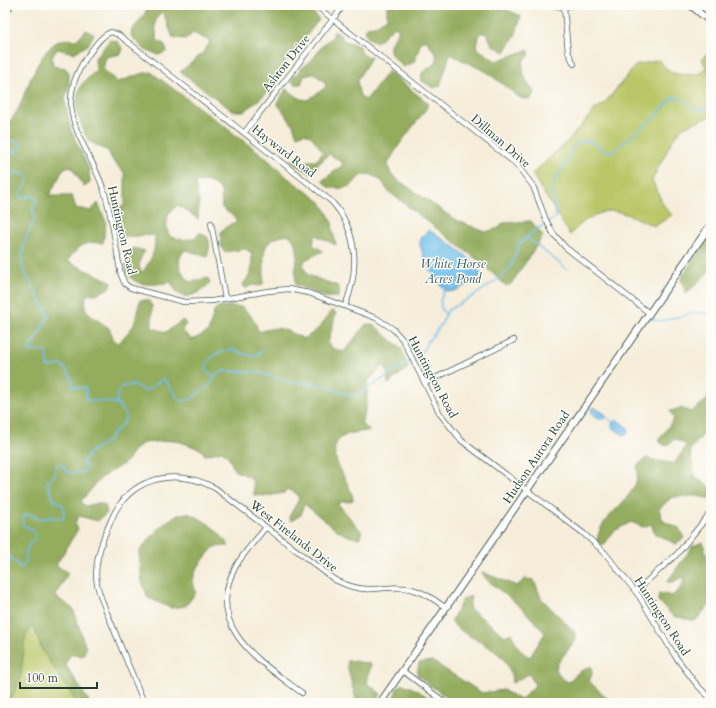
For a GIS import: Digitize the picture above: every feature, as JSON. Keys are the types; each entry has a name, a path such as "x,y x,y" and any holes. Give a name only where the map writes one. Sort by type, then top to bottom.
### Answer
{"highway":[{"path":"5,11 9,5"}],"street":[{"name":"Dillman Drive","path":"315,5 516,164 534,186 547,223 565,247 648,313"},
{"name":"Ashton Drive","path":"244,133 344,5"},
{"path":"551,5 564,7 572,5"},
{"path":"690,5 711,22"},
{"path":"564,7 568,52 574,64"},
{"name":"Huntington Road","path":"136,48 115,33 111,32 102,37 77,74 71,102 72,118 77,133 96,170 106,195 122,281 131,288 184,302 196,303 268,291 288,290 309,293 376,318 393,329 403,340 440,414 449,428 462,441 595,543 617,566 636,591 675,656 697,685 711,699"},
{"name":"Hayward Road","path":"136,48 331,201 344,218 352,238 355,253 354,275 345,306"},
{"path":"211,223 225,298"},
{"name":"Hudson Aurora Road","path":"380,703 648,313 711,224"},
{"path":"425,383 514,340"},
{"name":"West Firelands Drive","path":"144,703 99,592 96,567 104,537 120,505 132,492 149,482 164,478 189,477 204,482 224,494 327,575 341,583 366,589 392,587 411,588 427,595 446,608"},
{"path":"636,591 678,553 711,512"},
{"path":"266,527 241,558 233,574 227,597 229,616 236,635 247,650 302,693"},
{"path":"403,670 446,703"}],"green space":[{"path":"149,5 303,5 314,13 319,20 284,63 278,73 274,87 245,111 233,111 180,72 205,50 210,41 193,33 186,39 173,38 163,12 157,17 156,32 157,40 164,44 167,51 159,55 145,50 131,36 132,30 143,17"},
{"path":"387,5 496,5 521,16 516,34 505,52 492,45 487,33 480,33 476,44 478,49 496,61 528,50 530,55 523,61 523,66 528,84 534,90 530,100 520,98 487,72 450,54 440,86 433,88 421,80 422,73 437,62 436,54 426,40 421,42 414,62 403,67 390,53 390,44 399,30 395,26 376,43 367,37 365,31 367,27 374,26 387,18"},
{"path":"86,30 94,34 88,45 74,53 57,49 52,57 53,66 65,68 69,72 69,83 65,101 71,131 89,169 90,183 84,187 71,166 64,168 49,196 72,196 76,208 91,211 98,203 106,222 103,243 90,243 82,246 67,261 112,282 109,288 99,293 86,295 85,308 90,315 109,328 114,340 119,343 134,325 140,300 148,300 152,306 152,328 166,332 183,320 186,324 182,330 192,340 208,332 215,309 228,306 242,307 253,318 259,332 277,328 304,339 318,329 332,310 336,313 328,343 334,349 344,352 366,324 375,326 401,348 408,368 388,384 387,369 383,366 368,381 366,408 361,424 370,431 346,435 338,441 335,448 335,456 338,465 351,492 353,500 348,502 343,501 338,504 362,532 359,538 351,537 337,530 304,504 301,515 291,521 289,517 299,499 296,493 287,489 284,493 267,496 254,495 252,480 248,476 235,471 228,456 222,451 205,455 200,449 175,440 143,443 133,451 126,462 101,478 81,501 85,506 98,503 105,505 107,513 98,521 79,516 75,523 78,529 56,565 68,573 55,596 73,609 86,648 83,656 71,654 65,664 90,703 77,703 42,650 33,624 25,638 20,680 11,698 5,698 5,129 20,105 36,67 48,49 55,43 63,40 76,40"},
{"path":"333,32 338,32 343,40 359,46 365,56 372,56 357,80 359,93 362,98 366,100 388,71 428,103 426,109 399,145 388,163 390,172 398,180 454,219 485,232 499,228 503,223 531,221 543,236 511,284 506,286 479,261 388,191 382,181 370,174 360,176 351,186 338,189 328,187 322,181 344,164 329,154 310,173 293,163 291,160 296,158 305,161 316,161 323,152 312,137 305,133 297,136 293,125 277,103 286,89 301,99 308,100 326,87 324,81 314,74 304,76 301,84 295,84 291,81 314,57 323,45 333,37"},
{"path":"110,40 117,41 123,49 121,54 106,57 103,69 117,82 151,72 264,156 288,178 321,202 333,223 332,228 336,245 315,235 313,245 323,251 305,260 303,266 308,275 338,286 340,291 338,297 325,297 296,285 297,252 294,240 289,235 278,237 266,246 264,252 263,284 260,286 252,285 247,288 242,286 251,273 252,254 246,249 224,252 221,245 221,231 236,222 236,218 222,208 221,190 212,183 203,181 195,182 199,203 198,219 178,205 168,214 167,226 171,237 179,239 187,240 197,236 200,233 207,236 209,250 207,257 185,250 179,263 182,271 190,282 208,278 210,283 199,292 186,296 178,293 171,282 146,284 135,281 130,277 126,270 127,253 134,248 145,251 141,257 139,267 142,273 152,256 155,246 155,235 120,237 120,207 125,205 125,174 113,161 108,151 90,142 85,134 76,111 78,93 82,84 96,70 95,58"},
{"path":"711,50 711,116 683,127 672,141 652,180 664,206 672,215 655,226 620,212 604,212 587,219 570,235 532,174 570,139 595,109 603,105 636,65 659,60 668,70 677,74 700,74 706,67 702,59"},
{"path":"711,233 711,269 686,294 681,279"},
{"path":"711,397 711,417 705,424 706,431 690,450 695,476 711,488 711,499 697,496 672,497 659,509 663,521 679,528 684,538 676,544 655,534 651,524 643,527 631,522 614,531 604,545 597,541 599,531 602,526 626,499 635,484 637,466 646,458 674,464 687,445 675,439 666,446 658,441 674,419 670,411 681,408 691,412"},
{"path":"187,513 200,518 211,526 229,546 214,547 201,563 193,579 196,592 186,606 171,608 148,598 142,582 139,552 166,522 179,515"},
{"path":"703,542 708,560 711,560 711,603 695,621 673,616 658,601 659,593 672,596 679,590 684,582 682,577 673,582 667,582 693,546"},
{"path":"482,572 517,586 525,579 534,580 541,598 574,631 576,639 558,663 556,669 560,677 568,682 579,672 591,666 592,674 589,681 612,703 454,703 417,675 419,663 432,661 482,693 503,690 521,700 535,685 529,674 512,683 510,671 505,661 498,654 489,647 469,636 451,622 463,599 471,596 469,608 505,636 511,633 521,650 530,657 545,633 523,609 486,579"},
{"path":"33,624 42,650 77,703 5,703 5,698 11,698 20,680 25,638"},
{"path":"348,660 371,664 367,683 381,694 375,703 352,703 356,700 347,665"},
{"path":"403,684 417,690 437,703 393,703 397,688"}],"water":[{"name":"White Horse Acres Pond","path":"429,230 466,256 478,268 481,274 479,278 474,282 454,291 447,291 443,288 430,269 421,248 421,239"},
{"path":"594,407 605,414 606,418 601,419 595,416 591,411"},
{"path":"617,420 628,428 628,432 625,435 612,427 612,423"}],"waterway":[{"path":"549,222 556,217 552,193 554,182 565,166 572,149 576,144 587,141 608,152 616,149 657,115 673,97 681,99 699,111 711,107"},
{"path":"5,140 17,141 23,146 5,157"},
{"path":"5,170 8,173 26,174 28,179 20,195 22,199 30,195 37,198 33,209 35,218 23,245 22,267 49,316 28,351 45,351 48,361 47,367 62,365 71,377 73,387 86,388 86,400 117,404"},
{"path":"5,540 7,554 21,568 25,565 26,552 29,544 36,537 33,530 24,525 22,521 25,515 30,514 38,519 50,517 63,519 63,505 54,500 47,482 55,473 57,465 62,464 68,473 84,472 87,466 82,463 92,450 107,442 114,432 123,424 126,416 116,401 118,392 123,386 134,385 146,391 163,379 176,396 182,401 191,399 211,384 216,375 224,371 258,372 288,382 326,386 351,396 361,393 420,355 434,333 440,327 448,310 470,298 504,274 512,264 520,244 546,224"},
{"path":"527,238 567,269"},
{"path":"445,290 442,297 441,306 446,315"},
{"path":"651,319 661,321 698,312 711,315"},
{"path":"214,376 207,372 206,367 210,359 218,353 232,349 252,356 259,354 262,350"},
{"path":"606,417 613,422"}]}
